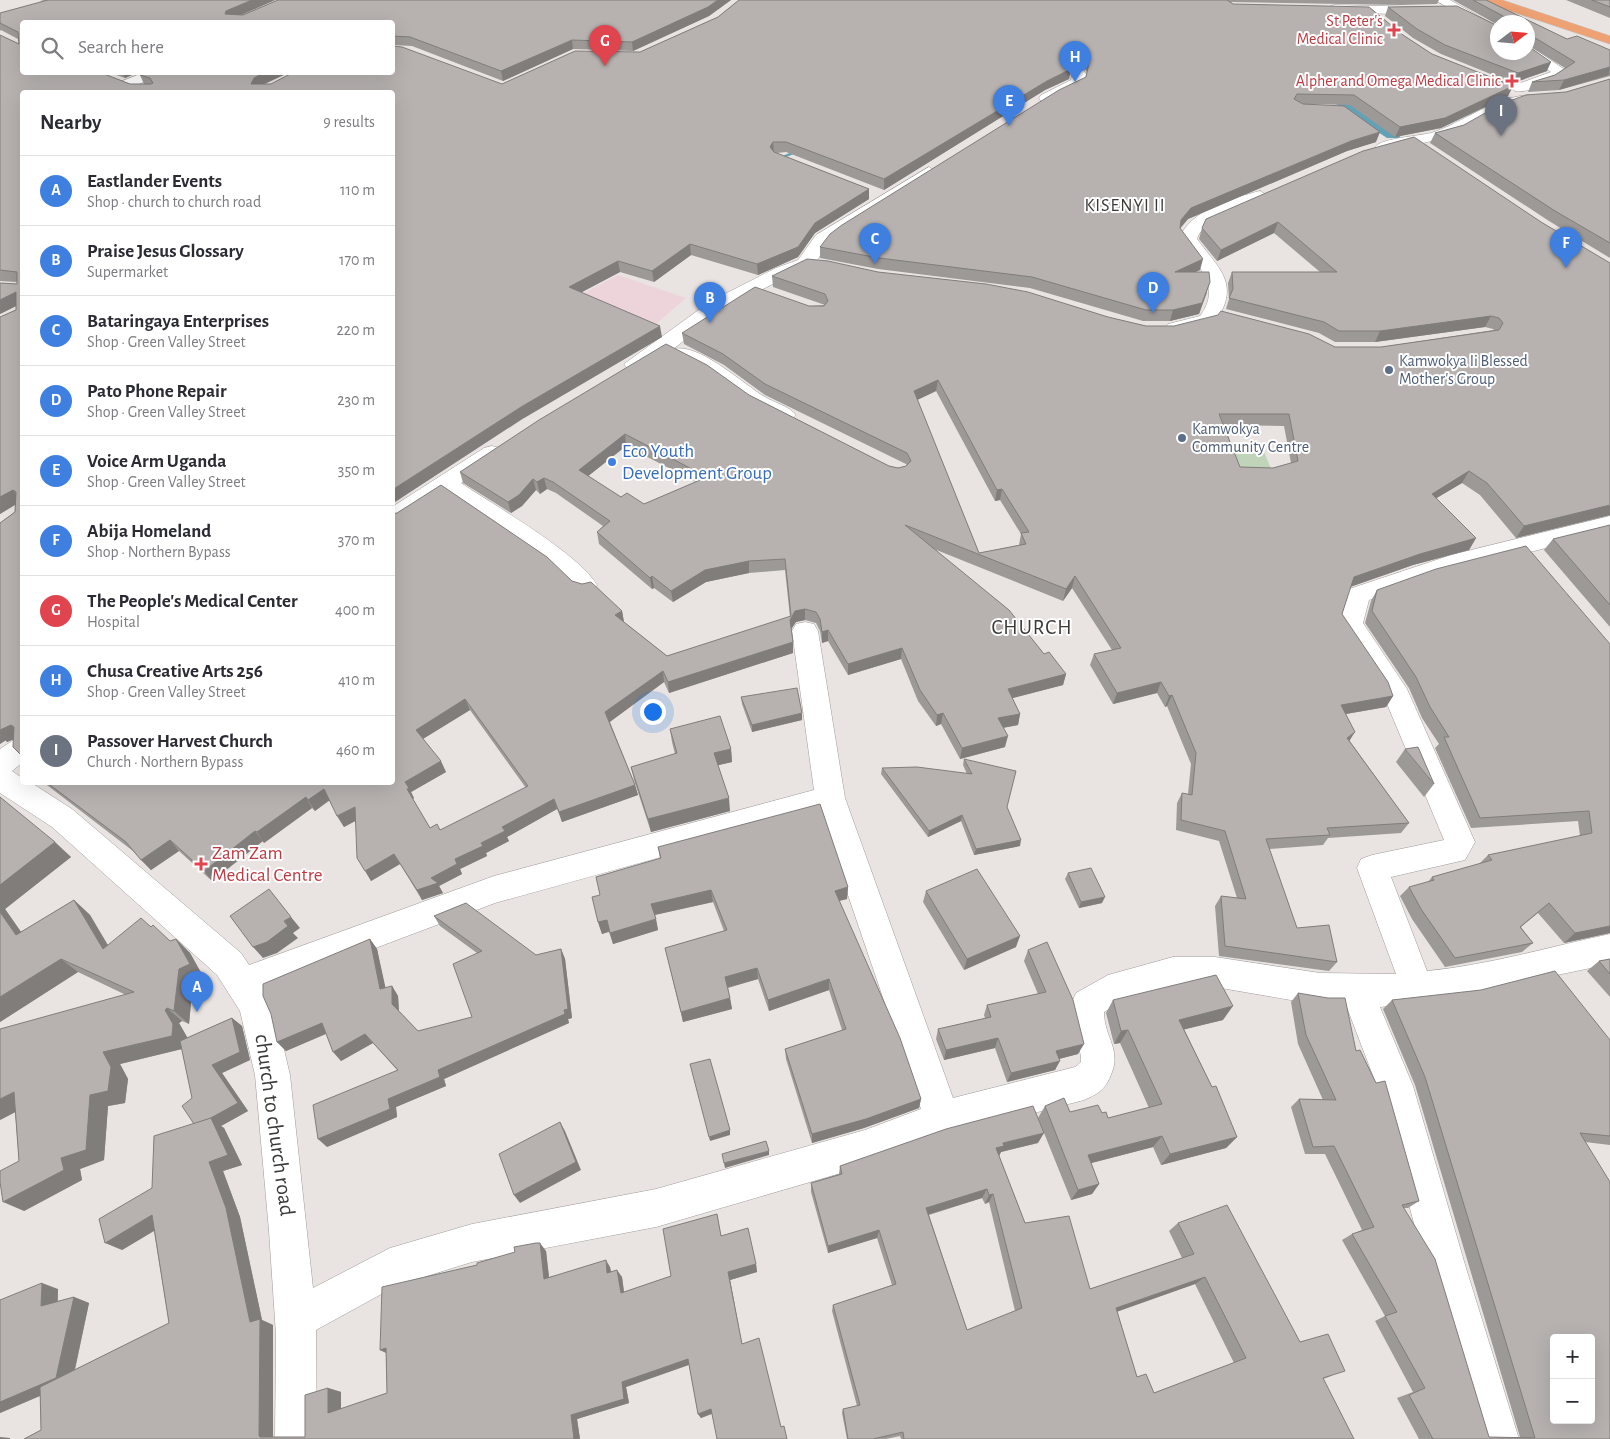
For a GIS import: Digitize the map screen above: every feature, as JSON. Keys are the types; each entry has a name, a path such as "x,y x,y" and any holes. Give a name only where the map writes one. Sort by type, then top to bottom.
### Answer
{"highway":[{"path":"1490,0 1610,40"},
{"path":"1516,0 1610,31"}],"street":[{"path":"1442,0 1490,28"},
{"path":"1323,9 1456,9"},
{"path":"1371,10 1372,13 1385,23"},
{"path":"1371,151 1392,144 1414,141 1453,130 1491,109 1512,92 1561,72 1535,55"},
{"path":"1034,106 1078,82 1079,74 1071,61"},
{"path":"141,90 119,84 149,75"},
{"path":"1512,92 1545,98"},
{"path":"1377,134 1392,144"},
{"path":"1414,141 1429,151"},
{"path":"616,375 666,345 718,306 760,291 804,263 822,239 884,198 940,165"},
{"path":"1161,329 1195,324 1207,320 1213,314 1217,304 1219,291 1214,272 1188,240 1189,232 1195,224 1211,215 1274,190"},
{"path":"868,191 884,198"},
{"path":"804,263 828,265"},
{"path":"1213,314 1232,319"},
{"path":"666,345 716,372 757,401 806,425"},
{"path":"395,516 510,441"},
{"path":"446,484 560,561 585,585"},
{"path":"1417,987 1372,868 1454,852 1460,842 1394,689 1350,624 1358,595 1390,582 1523,544 1610,524"},
{"path":"1523,544 1540,564"},
{"path":"805,631 830,798 942,1119"},
{"path":"0,764 20,750"},
{"name":"church to church road","path":"0,778 62,818 229,964 243,983 261,1023 272,1068 291,1256 295,1319 296,1439"},
{"path":"243,983 494,890 830,798"},
{"path":"295,1319 390,1268 472,1243 656,1208 865,1148 942,1119 1084,1082 1092,1077 1098,1068 1099,1060 1086,1021 1088,1004 1108,991 1173,972 1215,972 1320,989 1385,991 1470,982 1533,965 1610,949"},
{"path":"1357,990 1396,1086 1446,1268 1498,1439"}],"shaded area":[{"path":"618,275 686,298 656,324 573,299"}],"green space":[{"path":"1221,443 1261,444 1275,479 1153,477"}],"building":[{"path":"48,0 252,0 226,11 225,14 243,15 278,0 718,0 708,7 632,42 572,40 501,71 410,37 395,36 395,20 20,20 20,75 107,75 130,84 151,84 153,83 150,78 140,75 260,75 254,78 251,84 271,84 288,75 395,75 395,46 402,47 502,84 575,51 640,52 718,17 739,0 1227,0 1233,4 1369,7 1403,35 1432,54 1513,86 1445,118 1400,127 1354,95 1297,94 1294,99 1303,104 1344,106 1380,132 1351,141 1191,208 1181,220 1180,228 1203,259 1175,272 1209,272 1210,282 1202,303 1173,310 1146,310 1032,277 879,258 820,247 830,234 842,225 1059,90 1086,77 1089,63 1078,47 1068,47 1064,51 1072,65 1071,69 1047,81 884,179 786,142 773,142 770,147 774,152 869,189 815,223 798,247 757,264 690,244 652,271 618,261 569,287 660,326 521,407 395,488 395,90 20,90 20,754 13,747 14,727 11,725 0,730 0,523 15,512 16,492 13,490 0,497 0,317 16,310 16,292 0,300 0,283 17,284 17,272 0,270 0,35 19,44 18,32 0,23 0,13"},
{"path":"1473,0 1486,0 1517,15 1501,15"},
{"path":"1592,0 1610,0 1610,7"},
{"path":"1457,6 1490,22 1490,60 1535,60 1535,51 1551,62 1518,73 1445,45 1417,29 1388,7"},
{"path":"1535,24 1567,39 1577,36 1610,50 1610,67 1564,80 1532,82 1555,75 1575,62 1535,38"},
{"path":"1610,79 1610,243 1555,211 1435,133 1464,125 1501,104 1526,95 1566,92"},
{"path":"1414,137 1541,222 1610,263 1610,505 1524,526 1487,483 1469,471 1432,494 1476,538 1420,554 1354,577 1342,614 1388,682 1393,696 1341,705 1355,732 1347,738 1409,823 1327,828 1330,835 1266,839 1297,928 1329,925 1337,962 1225,946 1221,896 1246,899 1225,831 1181,820 1182,793 1192,795 1196,753 1172,695 1169,696 1161,682 1117,693 1094,654 1121,648 1075,576 1066,589 905,525 1009,610 1044,654 1049,652 1066,674 1008,689 1020,714 998,718 1008,736 962,748 943,713 937,715 920,690 902,648 848,664 828,630 822,632 820,619 816,612 805,609 795,611 790,620 793,642 668,682 663,671 605,712 635,785 559,812 554,799 502,827 505,831 481,843 483,846 455,859 457,864 431,878 438,883 417,890 394,854 365,871 357,858 355,807 337,816 324,789 308,800 306,797 257,832 255,831 204,871 170,840 141,860 126,842 50,785 395,785 395,513 441,485 547,557 572,581 582,584 591,582 622,611 615,615 667,656 791,616 785,559 749,561 705,570 671,591 652,576 650,578 597,532 610,521 553,482 544,478 537,482 533,479 519,495 508,502 460,472 539,420 666,344 707,365 749,395 889,466 898,468 906,466 911,461 907,453 765,384 723,354 682,333 755,287 809,306 824,306 828,301 825,294 772,276 807,259 828,261 878,272 986,284 1028,292 1108,317 1146,326 1174,326 1218,315 1221,311 1309,334 1335,347 1381,347 1499,330 1503,323 1499,318 1491,316 1380,331 1339,331 1324,322 1229,298 1233,289 1232,272 1337,272 1278,222 1221,250 1202,228 1206,219 1363,151","holes":["938,380 997,490 1002,489 1029,532 1021,533 1026,544 979,553 914,391","1219,414 1289,414 1298,461 1273,468 1240,467","625,434 707,477 644,504 627,493 621,497 579,470","465,699 528,786 440,830 437,824 430,828 407,789 409,788 405,782 441,761 416,730"]},
{"path":"1610,525 1610,605 1553,539"},
{"path":"1526,546 1610,644 1610,926 1575,933 1549,903 1520,927 1533,943 1455,958 1421,909 1409,887 1434,880 1432,877 1492,860 1488,855 1592,833 1589,811 1480,818 1444,737 1449,737 1430,707 1416,677 1372,611 1377,590 1436,569"},
{"path":"797,688 802,713 752,725 741,697"},
{"path":"720,716 731,749 714,753 729,798 648,819 631,767 677,753 670,729"},
{"path":"1418,747 1434,784 1405,749"},
{"path":"964,759 1016,771 1007,807 1021,840 976,849 962,815 929,831 882,768 917,767 972,774"},
{"path":"0,797 55,842 0,885"},
{"path":"820,804 848,887 835,891 900,1038 921,1099 866,1119 812,1134 785,1049 846,1029 829,979 768,1000 757,968 725,977 730,998 681,1012 665,948 727,930 711,890 651,904 656,919 610,933 607,920 598,922 592,897 600,895 596,877 661,858 658,847"},
{"path":"1091,868 1105,897 1081,902 1068,873"},
{"path":"977,869 1020,936 967,959 926,891"},
{"path":"269,889 291,917 284,921 288,926 267,942 253,947 230,916"},
{"path":"74,900 103,949 141,918 151,927 153,925 170,941 176,939 190,964 179,969 174,1011 167,1008 165,1010 173,1024 172,1036 103,1052 111,1067 108,1091 90,1095 86,1150 61,1158 64,1170 3,1202 0,1171 19,1161 14,1092 0,1099 0,1029 134,992 61,959 0,997 0,912 16,935"},
{"path":"466,903 536,955 561,949 568,1009 564,1010 565,1014 438,1070 440,1077 388,1099 390,1109 318,1139 313,1105 398,1070 365,1034 333,1052 322,1023 277,1042 271,1014 263,996 263,984 370,939 380,989 392,986 392,1004 418,1031 472,1017 453,964 482,951 434,916"},
{"path":"1047,942 1073,1000 1084,1044 1056,1051 1060,1061 1011,1073 998,1038 946,1050 938,1029 991,1017 987,1005 1046,992 1028,950"},
{"path":"1610,959 1610,974 1599,961"},
{"path":"1555,971 1610,1040 1610,1136 1580,1133 1610,1182 1610,1439 1433,1439 1409,1395 1425,1388 1385,1316 1397,1312 1352,1234 1374,1227 1334,1146 1313,1147 1299,1099 1336,1100 1306,1035 1298,993 1328,998 1345,998 1356,1051 1360,1050 1376,1083 1385,1081 1419,1201 1402,1205 1435,1259 1489,1437 1535,1438 1425,1077 1392,1000 1481,990"},
{"path":"1216,975 1233,1006 1179,1020 1212,1087 1216,1086 1237,1137 1170,1154 1162,1136 1088,1155 1099,1184 1078,1190 1045,1106 1064,1098 1070,1112 1098,1105 1102,1113 1106,1112 1108,1118 1162,1104 1128,1030 1121,1031 1113,1000"},
{"path":"232,1018 240,1052 212,1065 238,1103 209,1119 194,1124 182,1106 192,1098 180,1041"},
{"path":"710,1059 730,1130 709,1137 690,1064"},
{"path":"1033,1106 1044,1133 1003,1143 1004,1146 996,1148 1025,1223 1069,1216 1090,1289 1194,1254 1178,1223 1227,1205 1300,1342 1328,1334 1345,1371 1323,1378 1354,1439 904,1439 903,1432 873,1439 848,1439 843,1409 860,1405 833,1305 896,1284 879,1230 828,1246 811,1183 842,1174 840,1166 946,1129","holes":["987,1189 989,1195 993,1194 1022,1308 967,1330 926,1208","1205,1277 1246,1358 1154,1393 1146,1374 1137,1377 1116,1308"]},
{"path":"211,1118 228,1155 209,1162 226,1208 250,1322 260,1319 260,1437 305,1437 305,1395 328,1388 328,1413 387,1393 386,1348 380,1350 382,1287 477,1265 477,1263 515,1252 514,1247 540,1243 544,1279 606,1260 607,1273 617,1270 621,1293 671,1276 663,1229 717,1214 721,1236 748,1228 756,1264 728,1272 742,1344 759,1338 781,1427 784,1426 787,1439 717,1439 711,1409 698,1414 688,1359 622,1382 624,1399 571,1415 574,1439 24,1439 41,1430 40,1387 169,1323 152,1215 105,1243 99,1219 152,1188 154,1136"},
{"path":"560,1122 576,1162 514,1195 499,1154"},
{"path":"766,1141 769,1151 724,1163 722,1154"},
{"path":"42,1283 41,1306 74,1297 56,1378 0,1402 0,1300"}],"waterway":[{"path":"1314,83 1393,135"},
{"path":"774,160 802,150"}],"place":[{"name":"St Peter's Medical Clinic","path":"1394,30"},
{"name":"The People's Medical Center","path":"605,66"},
{"name":"Alpher and Omega Medical Clinic","path":"1512,81"},
{"name":"Chusa Creative Arts 256","path":"1075,82"},
{"name":"Voice Arm Uganda","path":"1009,126"},
{"name":"Passover Harvest Church","path":"1501,136"},
{"name":"Bataringaya Enterprises","path":"875,264"},
{"name":"Abija Homeland","path":"1566,268"},
{"name":"Pato Phone Repair","path":"1153,313"},
{"name":"Praise Jesus Glossary","path":"710,323"},
{"name":"Kamwokya Ii Blessed Mother's Group","path":"1389,370"},
{"name":"Kamwokya Community Centre","path":"1182,438"},
{"name":"Eco Youth Development Group","path":"612,462"},
{"name":"Zam Zam Medical Centre","path":"201,864"},
{"name":"Eastlander Events","path":"197,1012"}],"district":[{"name":"KISENYI II","path":"1125,206"},
{"name":"CHURCH","path":"1032,627"}]}
